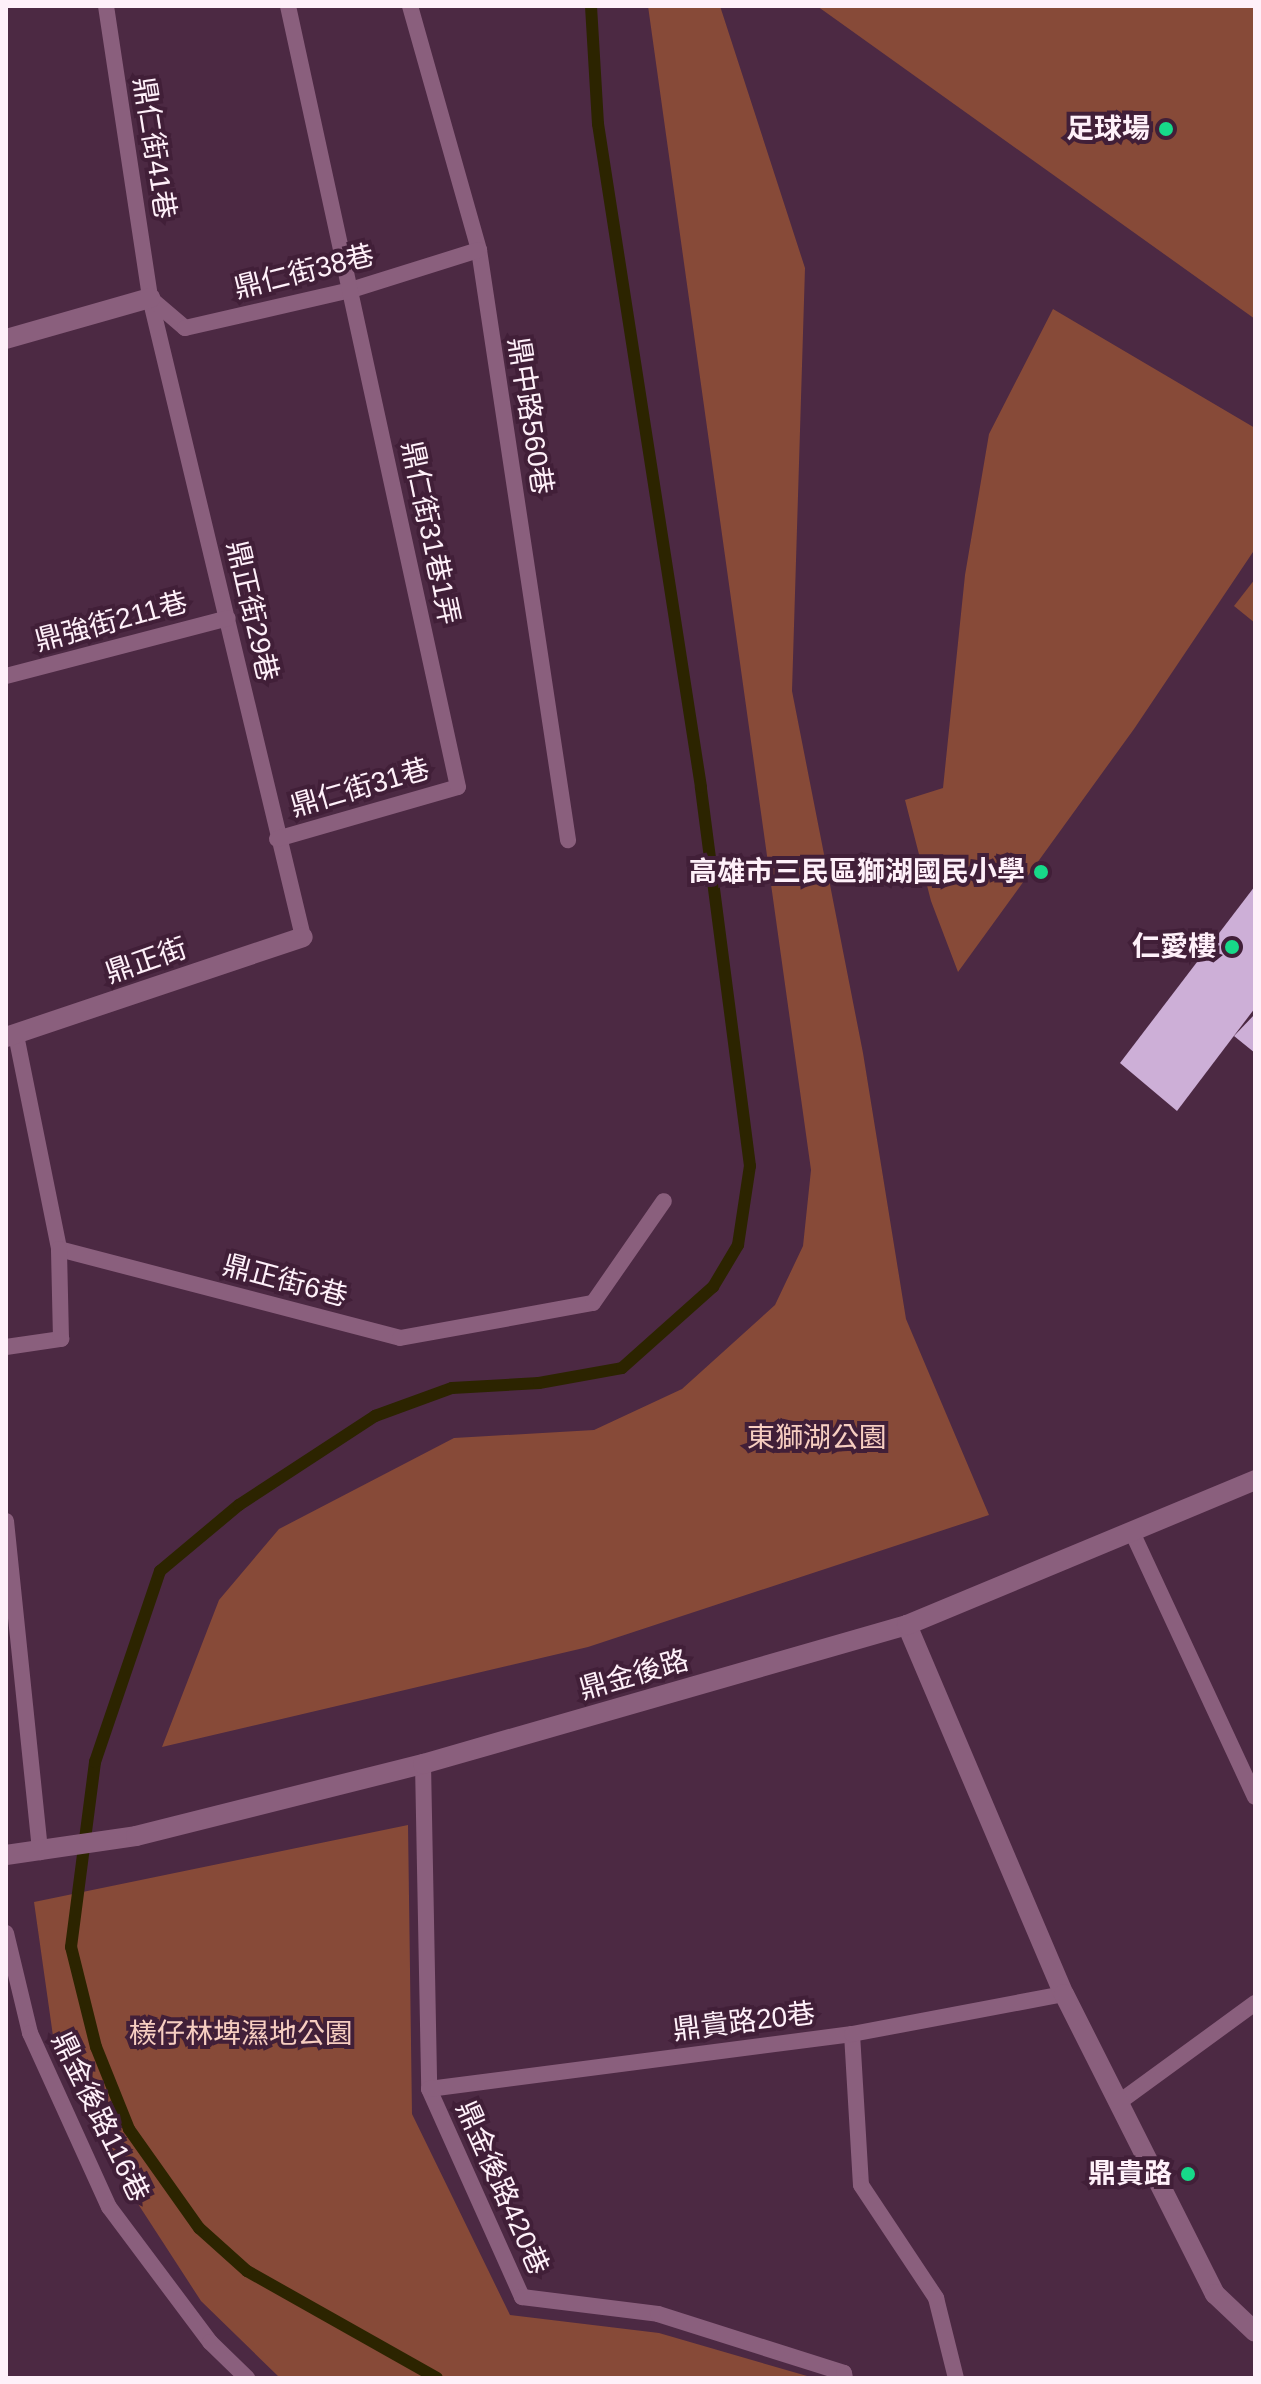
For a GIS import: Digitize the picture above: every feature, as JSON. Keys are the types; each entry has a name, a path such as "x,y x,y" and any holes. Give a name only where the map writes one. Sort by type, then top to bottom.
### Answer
{"street":[{"path":"6,339 150,298"},
{"name":"鼎正街","path":"11,1036 303,937"},
{"name":"鼎金後路","path":"6,1855 136,1836 423,1764 907,1625 1255,1480"},
{"path":"907,1625 1064,1994 1215,2294 1255,2332"}],"lane":[{"name":"鼎仁街41巷","path":"106,6 150,298"},
{"name":"鼎仁街31巷1弄","path":"288,6 458,787"},
{"name":"鼎中路560巷","path":"410,6 479,250 568,840"},
{"name":"鼎仁街38巷","path":"150,298 185,328 351,290 479,250"},
{"name":"鼎正街29巷","path":"150,298 228,618 277,839 303,937"},
{"name":"鼎強街211巷","path":"6,676 228,618"},
{"name":"鼎仁街31巷","path":"277,839 458,787"},
{"path":"6,1347 61,1339 59,1249 11,1036"},
{"name":"鼎正街6巷","path":"59,1249 400,1338 593,1303 664,1201"},
{"path":"6,1521 40,1852"},
{"path":"1132,1532 1255,1797"},
{"name":"鼎金後路420巷","path":"423,1764 429,2089 522,2297 658,2314 844,2373 845,2378"},
{"name":"鼎金後路116巷","path":"6,1933 30,2033 109,2207 210,2342 247,2378"},
{"name":"鼎貴路20巷","path":"429,2089 852,2034 1064,1994"},
{"path":"1118,2103 1255,2003"},
{"path":"852,2034 861,2185 936,2298 956,2378"}],"green space":[{"name":"東獅湖公園","path":"648,6 720,6 805,268 792,691 863,1053 906,1319 989,1515 588,1647 162,1747 219,1600 279,1529 454,1438 594,1430 682,1389 775,1305 803,1246 811,1170"},
{"name":"足球場","path":"817,6 1255,6 1255,319"},
{"path":"1053,309 1255,428 1255,549 1134,729 958,972 931,901 905,800 943,788 965,575 989,434"},
{"path":"1255,579 1255,623 1234,606"},
{"name":"檨仔林埤濕地公園","path":"408,1825 412,2114 510,2315 659,2333 814,2378 280,2378 201,2301 129,2190 53,2036 34,1902"}],"building":[{"name":"仁愛樓","path":"1255,886 1255,1008 1177,1111 1120,1063"},
{"path":"1255,1014 1255,1053 1234,1036"}],"waterway":[{"path":"437,2378 247,2271 199,2228 129,2129 96,2047 71,1947 95,1762 160,1571 239,1505 375,1416 452,1388 539,1383 622,1368 713,1287 738,1245 750,1166 701,787 598,124 591,6"}],"place":[{"name":"足球場","path":"1166,129"},
{"name":"高雄市三民區獅湖國民小學","path":"1041,872"},
{"name":"仁愛樓","path":"1232,947"},
{"name":"鼎貴路","path":"1188,2174"}]}
